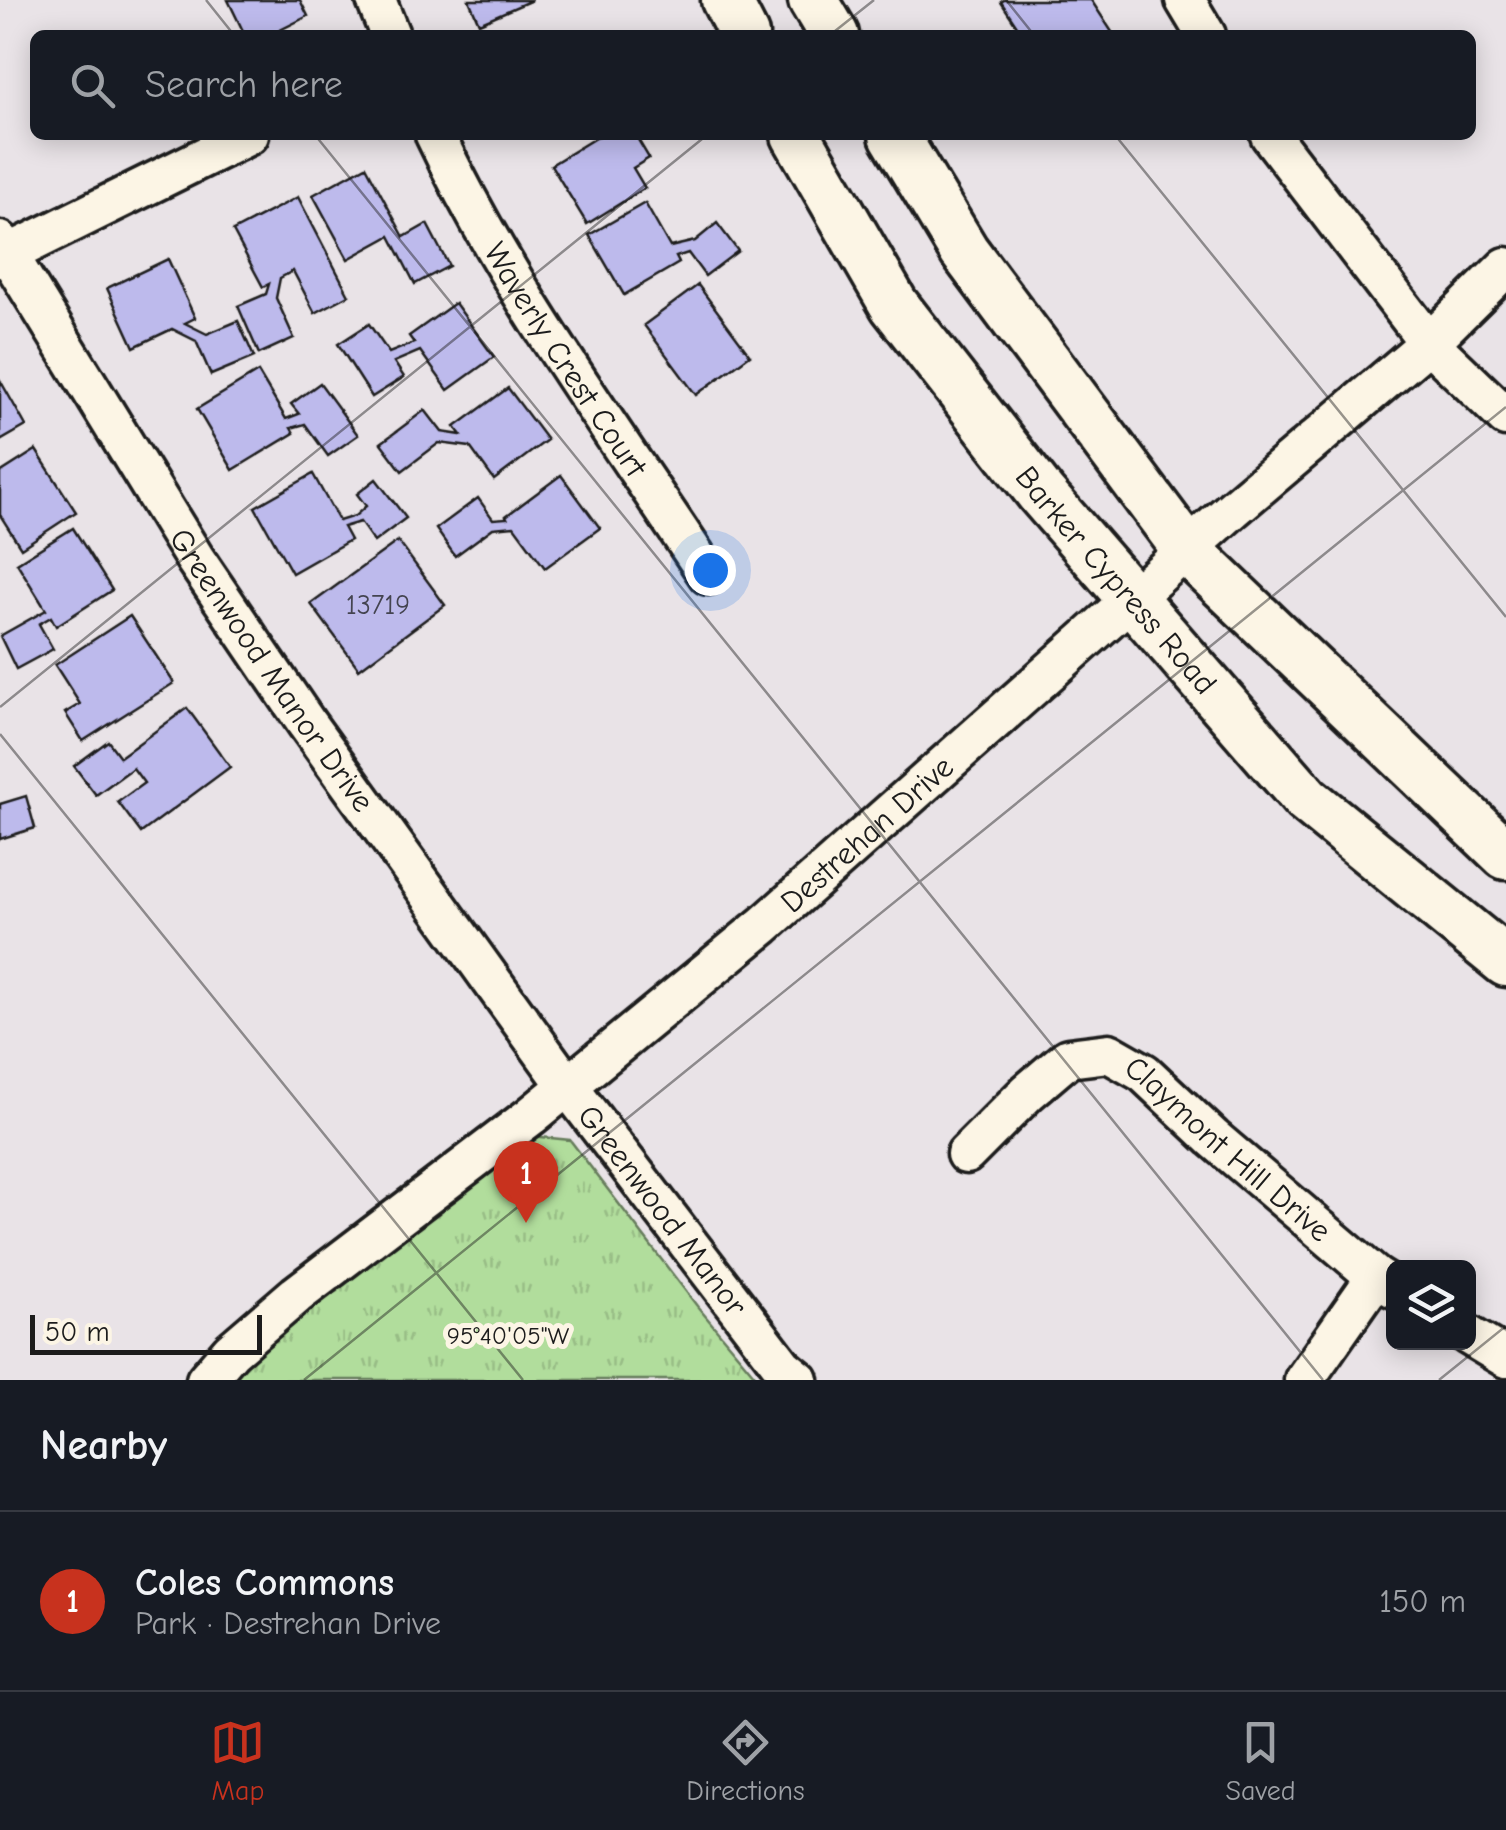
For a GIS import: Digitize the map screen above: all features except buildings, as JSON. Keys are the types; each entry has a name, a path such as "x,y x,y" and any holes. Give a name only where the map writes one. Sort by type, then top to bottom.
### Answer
{"main road":[{"path":"726,0 741,30"},
{"path":"813,0 831,30"},
{"name":"Barker Cypress Road","path":"799,140 894,305 1042,494 1306,799 1506,962"},
{"path":"897,140 964,251 1187,550 1506,855"}],"street":[{"path":"376,0 388,30"},
{"path":"1184,0 1203,30"},
{"path":"2,251 238,140"},
{"name":"Waverly Crest Court","path":"436,140 462,194 512,275 708,575"},
{"path":"1274,140 1429,344 1506,417"},
{"name":"Greenwood Manor Drive","path":"2,251 195,560 307,724 566,1084"},
{"name":"Destrehan Drive","path":"206,1380 231,1352 296,1295 531,1116 764,925 1133,596 1429,344 1506,267"},
{"name":"Claymont Hill Drive","path":"966,1154 1068,1058 1108,1053 1144,1073 1213,1138 1385,1283"},
{"name":"Greenwood Manor","path":"566,1084 784,1367 799,1380"},
{"path":"1304,1380 1385,1283"},
{"path":"1476,1340 1506,1358"}],"green space":[{"path":"531,1136 570,1140 759,1380 230,1380 257,1347"}],"place":[{"name":"Coles Commons","path":"526,1223"}]}
